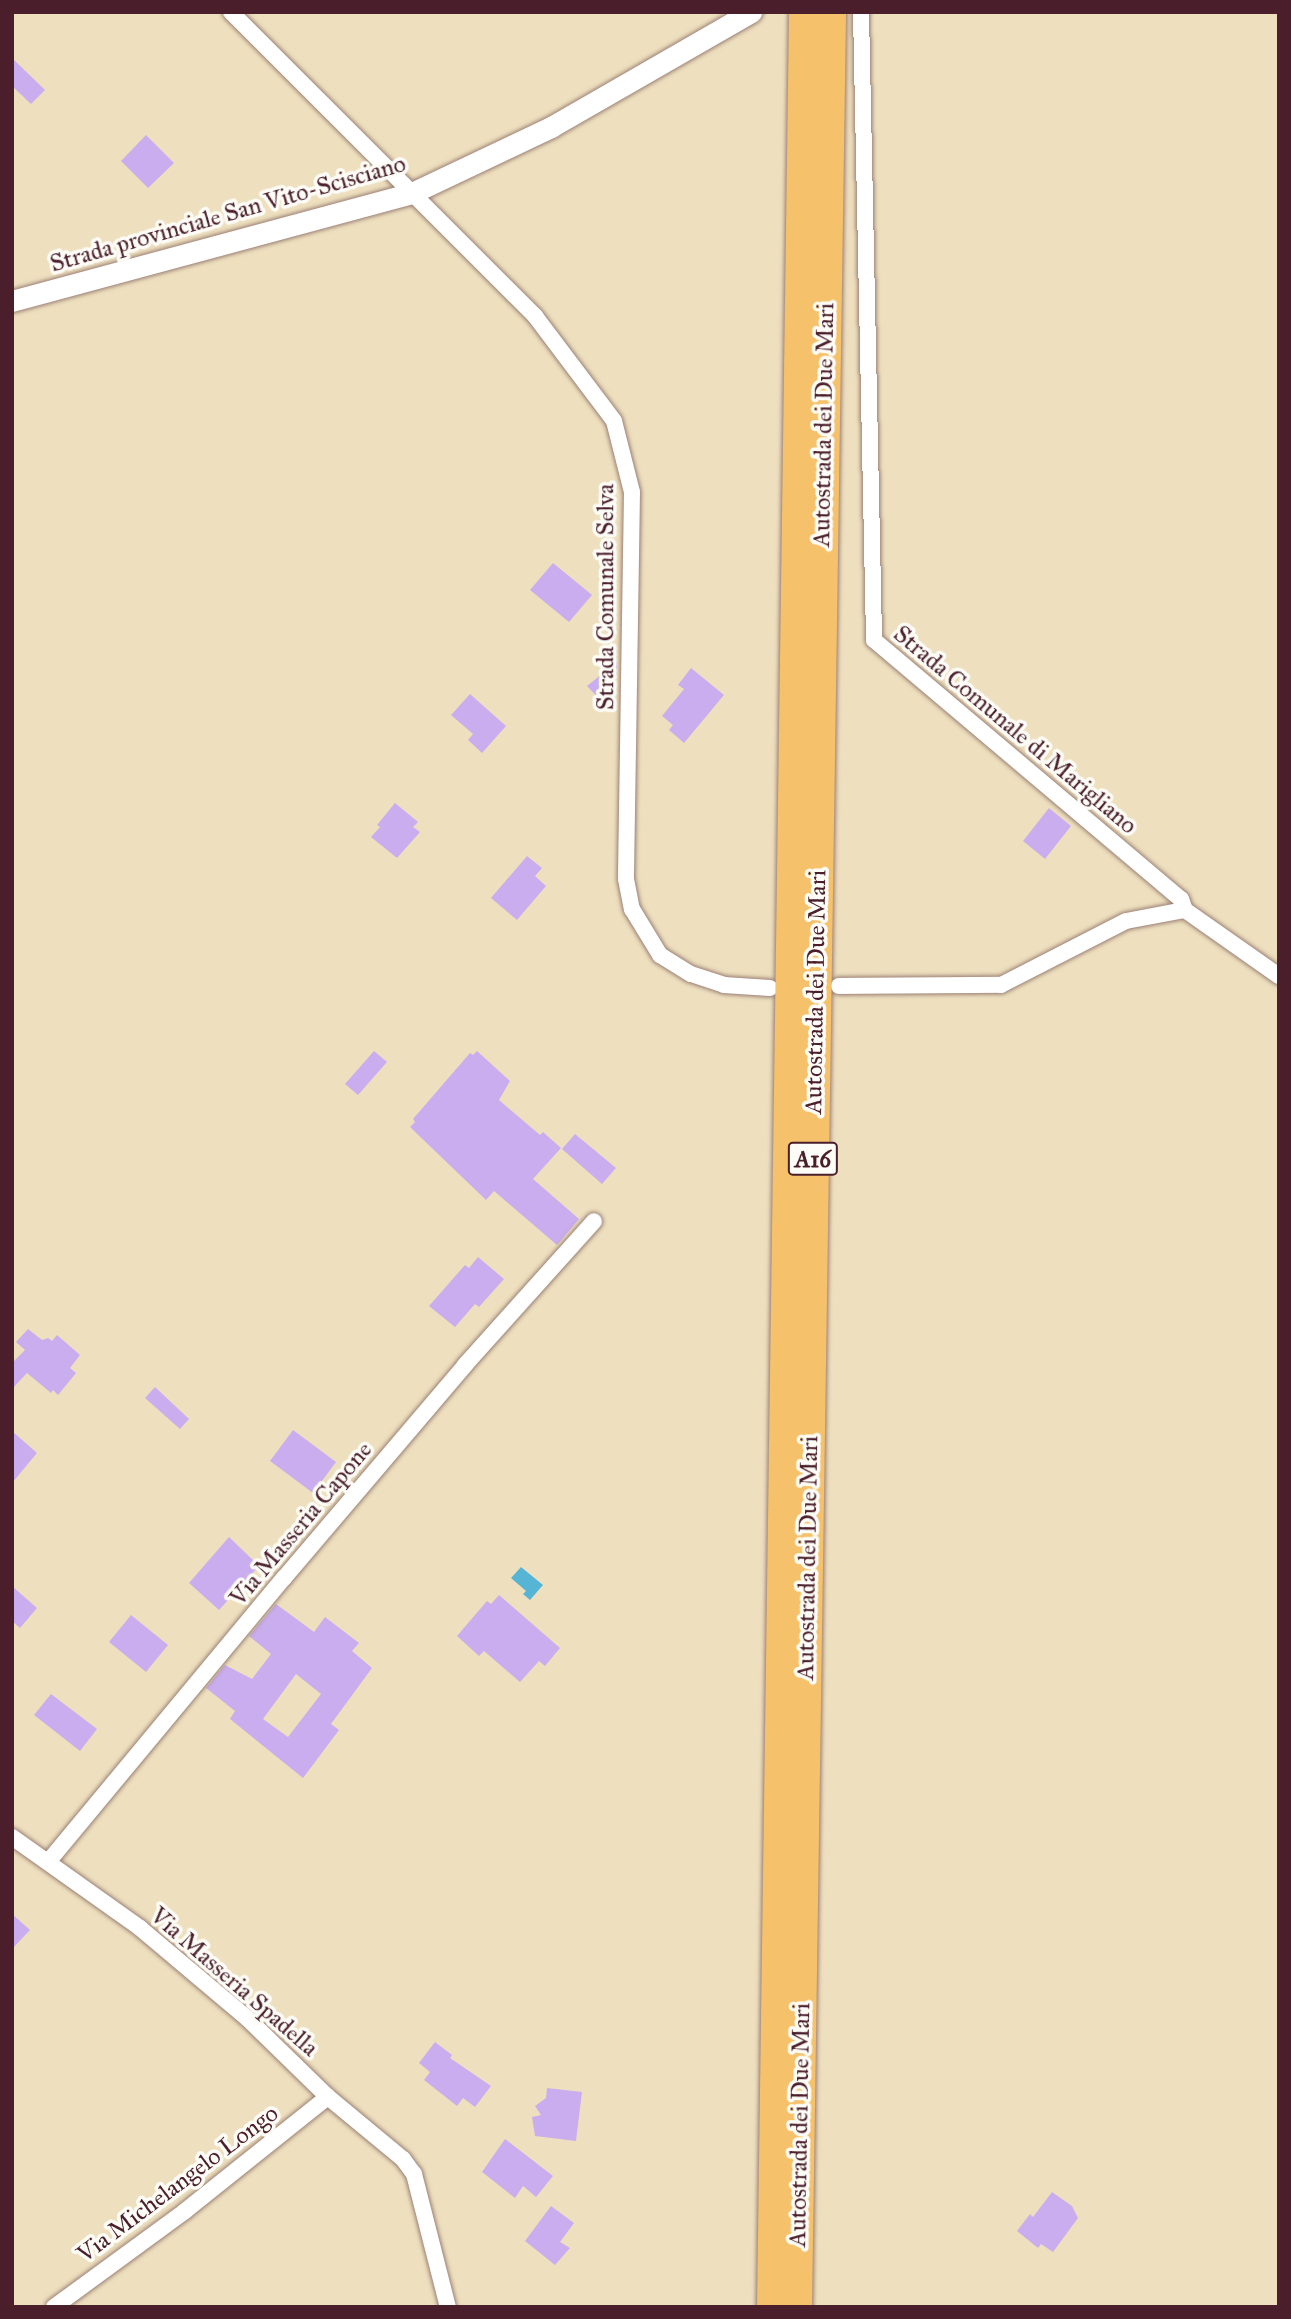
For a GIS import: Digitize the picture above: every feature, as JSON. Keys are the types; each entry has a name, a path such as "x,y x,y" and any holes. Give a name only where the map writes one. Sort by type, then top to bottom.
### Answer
{"highway":[{"name":"Autostrada dei Due Mari","path":"772,2307 804,12"},
{"name":"Autostrada dei Due Mari","path":"797,2307 831,12"}],"street":[{"name":"Strada Comunale Selva","path":"231,12 535,316 614,421 632,492 626,879 632,909 660,955 691,974 724,985 770,988"},
{"name":"Strada Comunale di Marigliano","path":"861,12 874,640 1181,899 1185,910"},
{"name":"Strada provinciale San Vito-Scisciano","path":"12,301 412,193 551,127 743,17"},
{"path":"839,986 1001,985 1126,921 1185,910 1279,976"},
{"name":"Via Masseria Capone","path":"48,1862 302,1556 594,1221"},
{"name":"Via Masseria Spadella","path":"12,1837 140,1928 247,2018 328,2097 403,2160 414,2174 448,2307"},
{"name":"Via Michelangelo Longo","path":"54,2307 184,2211 328,2097"}],"water":[{"path":"521,1567 543,1585 530,1600 523,1594 526,1591 511,1578"}],"building":[{"path":"12,58 45,90 31,104 12,86"},
{"path":"146,135 174,163 148,188 121,161"},
{"path":"553,563 592,595 569,622 530,590"},
{"path":"617,662 615,692 603,703 587,686"},
{"path":"691,668 724,695 684,743 669,730 673,725 662,716 684,689 678,685"},
{"path":"470,694 506,726 482,753 468,740 473,734 451,715"},
{"path":"395,803 418,822 413,827 420,832 397,858 371,837"},
{"path":"1049,808 1071,826 1045,859 1023,841"},
{"path":"527,856 542,868 535,876 546,886 517,920 491,898"},
{"path":"374,1051 387,1062 358,1095 345,1084"},
{"path":"477,1051 510,1081 499,1100 540,1135 543,1132 561,1148 533,1179 579,1219 557,1245 494,1191 486,1200 410,1127 415,1122 413,1119 470,1053 473,1055"},
{"path":"575,1134 616,1168 602,1184 562,1149"},
{"path":"478,1257 504,1279 479,1307 475,1304 455,1327 429,1306 465,1265 469,1268"},
{"path":"28,1329 42,1340 48,1338 52,1341 57,1335 80,1355 70,1368 76,1373 58,1395 53,1390 51,1393 27,1373 12,1389 12,1363 25,1350 16,1342"},
{"path":"155,1387 189,1419 180,1429 145,1398"},
{"path":"293,1430 336,1462 313,1493 270,1461"},
{"path":"12,1431 37,1453 12,1483"},
{"path":"229,1537 259,1566 219,1610 189,1583"},
{"path":"12,1586 37,1608 20,1628 12,1621"},
{"path":"499,1595 560,1648 545,1666 539,1661 520,1682 484,1651 479,1656 457,1636 487,1601 491,1604"},
{"path":"276,1604 314,1632 325,1617 359,1643 352,1651 372,1668 331,1724 339,1730 303,1778 230,1719 235,1711 206,1688 225,1665 252,1679 271,1654 249,1636","holes":["296,1674 321,1694 288,1737 263,1719"]},
{"path":"131,1615 168,1645 146,1672 109,1642"},
{"path":"51,1694 97,1729 80,1751 34,1715"},
{"path":"12,1914 30,1930 12,1949"},
{"path":"435,2042 452,2055 450,2058 491,2086 475,2107 463,2098 457,2106 424,2080 430,2072 419,2063"},
{"path":"547,2088 582,2092 576,2141 535,2136 532,2117 541,2115 535,2106 546,2098"},
{"path":"505,2139 553,2176 536,2197 523,2186 515,2198 482,2172"},
{"path":"1052,2192 1072,2206 1078,2218 1053,2252 1041,2244 1038,2248 1017,2231 1030,2214 1033,2217"},
{"path":"551,2206 574,2223 560,2242 570,2248 555,2265 525,2241"}]}
